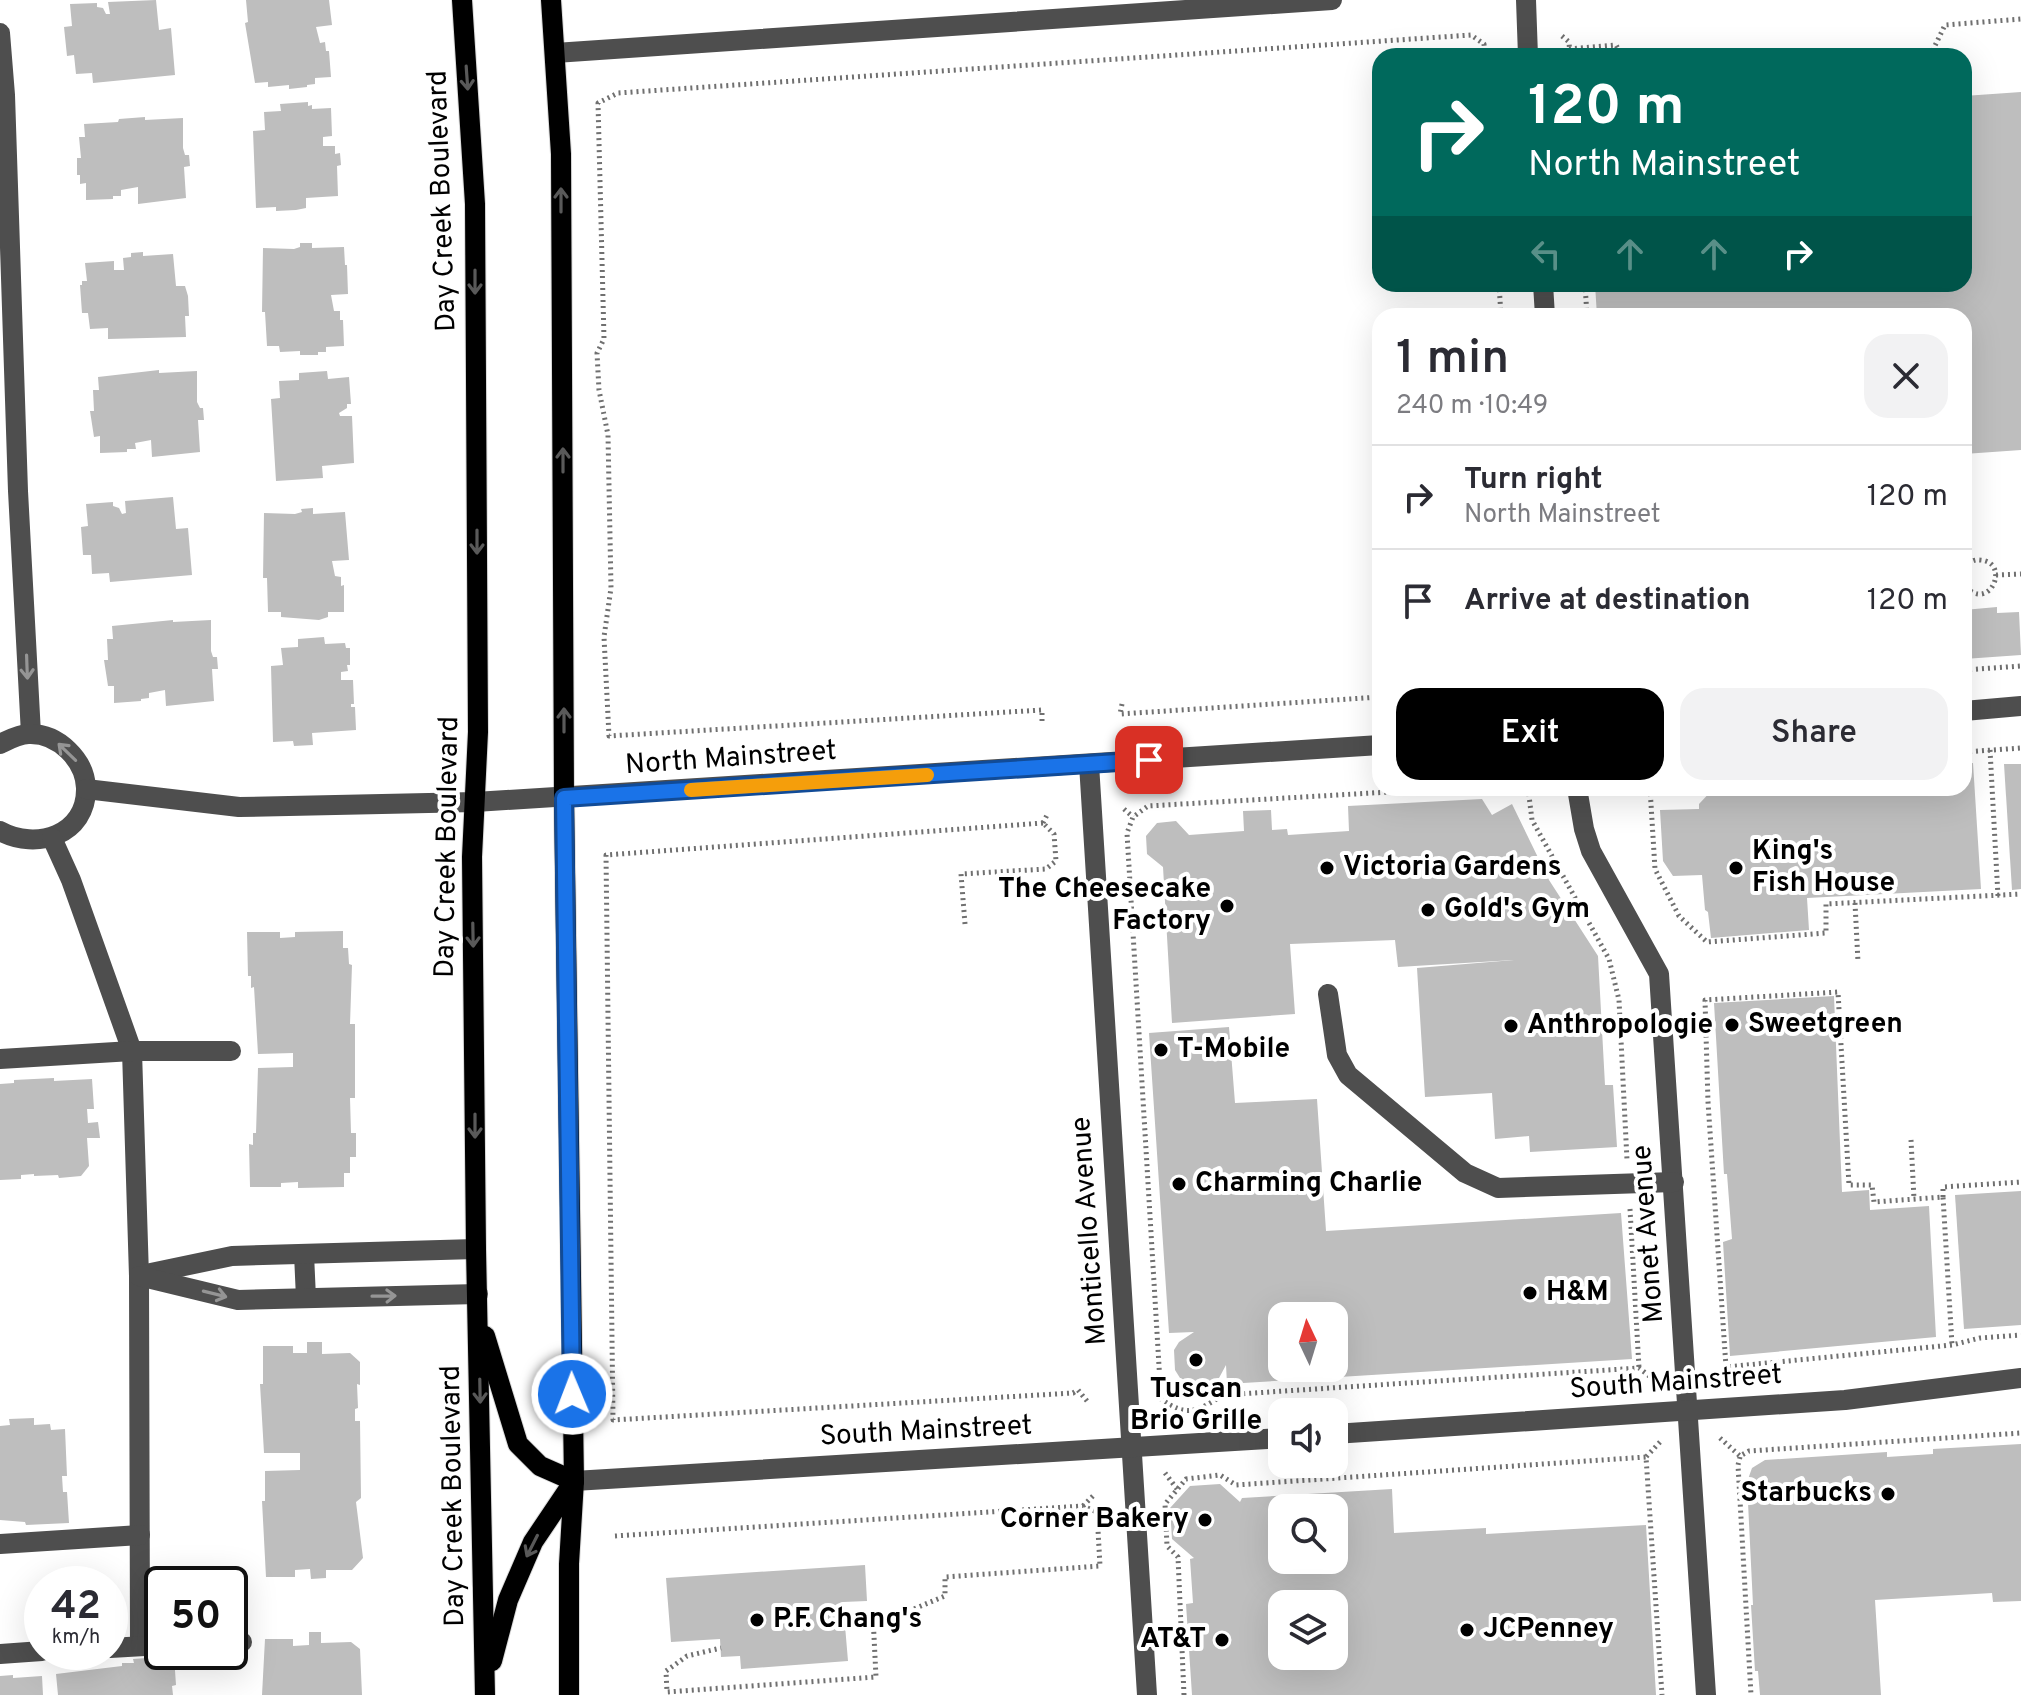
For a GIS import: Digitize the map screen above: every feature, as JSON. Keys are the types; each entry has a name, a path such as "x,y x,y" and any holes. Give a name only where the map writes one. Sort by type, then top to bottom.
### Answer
{"main road":[{"name":"Day Creek Boulevard","path":"462,0 475,204 478,744 472,857 485,1690"},
{"path":"551,0 561,154 564,798 574,1481 569,1564 569,1695"},
{"path":"478,1304 518,1444 540,1466 574,1481"},
{"path":"485,1690 508,1600 533,1542 574,1481"}],"street":[{"path":"555,53 1332,0"},
{"path":"1526,0 1528,48"},
{"path":"0,33 8,145 14,384 31,734"},
{"path":"1972,710 2021,706"},
{"path":"0,744 31,734 50,739 65,747 76,759 86,789 76,818 66,830 52,838 35,841 17,839 0,831"},
{"name":"North Mainstreet","path":"86,789 239,807 475,802 1372,746"},
{"name":"Monticello Avenue","path":"1089,764 1147,1695"},
{"name":"Monet Avenue","path":"1578,796 1591,851 1659,974 1706,1695"},
{"path":"52,838 71,880 132,1051 139,1276 140,1646"},
{"path":"1328,994 1337,1055 1348,1075 1465,1173 1498,1188 1674,1182"},
{"path":"0,1059 132,1051 231,1051"},
{"path":"139,1276 232,1256 476,1249"},
{"path":"304,1254 306,1298"},
{"path":"139,1276 238,1300 306,1298 478,1304"},
{"name":"South Mainstreet","path":"1348,1433 1845,1400 2021,1378"},
{"name":"South Mainstreet","path":"574,1481 1268,1439"},
{"path":"0,1544 140,1535"},
{"path":"128,1647 144,1646"},
{"path":"0,1654 24,1652"}],"path":[{"path":"1934,48 1945,25 2021,19"},
{"path":"1042,721 1042,710 609,736 604,637 611,588 608,435 599,390 597,353 604,339 598,103 618,93 1439,37 1471,35 1484,44"},
{"path":"1562,36 1569,42 1570,48"},
{"path":"1484,44 1491,40"},
{"path":"1484,44 1484,48"},
{"path":"1596,48 1616,45 1618,48"},
{"path":"1972,561 1983,560 1993,565 1996,575 1994,586 1984,593 1972,592"},
{"path":"1996,575 2021,574"},
{"path":"1972,669 2021,666"},
{"path":"1122,704 1118,716 1372,698"},
{"path":"1972,751 2021,748"},
{"path":"1990,750 1998,896"},
{"path":"1372,793 1148,806 1133,817 1127,833 1161,1399 1175,1410 1187,1411 1198,1410 1223,1395 1639,1368 1657,1382"},
{"path":"1530,796 1532,820 1609,959 1619,1000 1639,1368"},
{"path":"1650,796 1655,869 1679,916 1707,942 1826,933 1826,904 2021,894"},
{"path":"1124,809 1133,817"},
{"path":"1043,823 1048,813"},
{"path":"965,924 961,874 1046,869 1056,861 1054,834 1043,823 606,855 613,1420 1073,1393 1078,1390 1087,1401"},
{"path":"1855,903 1858,962"},
{"path":"1717,1379 1726,1367 1708,1102 1705,1000 1838,992 1849,1185 1872,1185 1874,1202 1943,1197"},
{"path":"1911,1140 1914,1199"},
{"path":"1952,1345 1943,1187 2021,1182"},
{"path":"1726,1367 1952,1345 1980,1338 2021,1335"},
{"path":"1161,1413 1167,1403"},
{"path":"1751,1695 1738,1465 1740,1456 1749,1451 2021,1433"},
{"path":"1720,1438 1740,1456"},
{"path":"1184,1695 1178,1557 1167,1546 1165,1504 1186,1479 1220,1475 1236,1485 1646,1457 1660,1442"},
{"path":"1646,1457 1662,1695"},
{"path":"1165,1473 1177,1489"},
{"path":"1083,1506 1093,1496"},
{"path":"615,1536 1083,1506 1097,1512 1100,1566 945,1577 945,1596 904,1613 873,1616 876,1677 667,1692 666,1671 687,1656 721,1648"}],"building":[{"path":"156,0 159,30 171,28 175,75 93,83 92,73 76,74 74,55 67,56 64,27 72,26 70,4 97,3 97,7 110,14 108,2"},
{"path":"246,0 329,0 332,25 316,27 320,43 325,42 326,51 329,51 331,77 315,78 315,84 289,89 289,85 268,87 268,82 255,83 245,23 248,22"},
{"path":"2021,92 2021,450 1972,453 1972,308 1596,308 1596,292 1972,292 1972,95"},
{"path":"308,102 312,109 331,108 332,136 323,137 323,146 335,146 335,154 340,153 338,196 306,198 306,208 296,210 256,208 253,131 265,130 264,112 281,111 280,104"},
{"path":"145,117 145,120 183,118 183,148 185,155 189,155 190,166 184,167 186,198 138,204 138,187 121,190 121,196 113,196 113,199 86,200 86,183 80,184 80,175 77,175 77,158 81,158 79,137 85,137 84,124"},
{"path":"300,243 312,243 312,248 344,247 347,265 348,294 331,295 334,311 340,311 340,320 343,320 344,346 326,347 326,352 318,352 318,355 300,355 300,351 280,352 279,346 267,346 265,312 262,312 263,248 294,249 300,247"},
{"path":"143,252 143,256 173,254 176,286 185,286 188,296 186,337 108,339 108,328 90,329 88,313 82,313 80,285 82,281 87,281 85,263 114,261 114,270 124,270 123,258 131,257 131,253"},
{"path":"159,370 159,373 197,371 197,402 203,408 204,420 198,420 200,452 152,457 151,440 135,443 136,449 127,449 127,452 100,453 100,436 94,437 90,411 94,411 93,390 99,390 98,377"},
{"path":"327,371 328,379 349,377 351,404 339,413 340,416 352,416 354,463 322,466 323,478 276,481 271,399 280,398 279,381 299,380 299,373"},
{"path":"173,497 176,529 188,528 192,575 110,582 109,573 92,574 91,555 83,555 81,527 88,526 86,504 113,502 122,514 126,513 125,501"},
{"path":"313,508 313,514 345,512 349,560 332,561 335,576 341,577 341,586 344,585 344,612 328,612 328,617 319,620 281,617 281,612 268,612 267,578 263,578 264,513 295,514 302,512 301,509"},
{"path":"1997,607 1997,613 2019,612 2021,655 1972,658 1972,609"},
{"path":"211,620 211,651 213,657 217,657 218,669 212,669 214,701 166,706 165,690 149,693 149,698 141,701 114,703 114,686 108,686 104,660 108,660 107,639 113,639 112,626"},
{"path":"324,637 325,644 345,643 346,648 350,648 350,665 347,665 348,671 341,672 341,680 353,680 354,704 351,707 355,707 356,730 312,733 313,745 294,746 293,741 273,742 271,666 283,665 281,648 298,647 298,639"},
{"path":"1972,763 1981,889 1807,898 1809,930 1711,938 1702,875 1673,876 1663,861 1660,810 1699,809 1699,804 1706,796 1972,796"},
{"path":"2004,764 2021,764 2021,889 2012,890"},
{"path":"1482,799 1492,815 1512,804 1549,880 1598,956 1605,1085 1613,1085 1617,1147 1530,1152 1529,1136 1495,1139 1492,1093 1425,1097 1417,968 1514,960 1398,967 1395,940 1290,944 1295,1014 1172,1023 1163,867 1147,854 1146,836 1157,823 1176,821 1189,835 1244,831 1243,811 1271,810 1272,830 1287,829 1288,835 1349,831 1348,806"},
{"path":"343,931 343,948 348,948 349,964 352,965 350,1024 355,1024 355,1098 350,1098 351,1133 356,1133 356,1157 350,1157 350,1173 344,1173 344,1187 298,1188 298,1182 281,1183 281,1187 250,1187 249,1144 253,1145 253,1133 256,1133 258,1068 293,1067 293,1053 258,1054 254,987 251,988 251,976 248,976 247,932 280,932 280,938 295,937 295,932"},
{"path":"1834,996 1842,1192 1869,1190 1870,1210 1929,1206 1936,1337 1730,1356 1723,1242 1732,1239 1727,1174 1724,1174 1714,1003"},
{"path":"1229,1027 1235,1103 1317,1099 1326,1231 1621,1213 1632,1359 1348,1377 1348,1302 1268,1302 1268,1381 1227,1384 1226,1365 1219,1378 1212,1383 1190,1383 1180,1378 1175,1370 1174,1350 1179,1342 1194,1332 1169,1333 1149,1033"},
{"path":"54,1078 54,1081 92,1079 94,1109 87,1109 88,1123 98,1122 100,1138 87,1138 89,1166 81,1176 59,1178 58,1175 34,1174 21,1175 21,1179 0,1180 0,1084 14,1083 14,1080"},
{"path":"2021,1191 2021,1325 1964,1329 1955,1195"},
{"path":"307,1342 322,1342 322,1354 350,1353 360,1362 355,1421 360,1421 361,1498 356,1502 363,1558 352,1570 326,1570 326,1578 311,1579 310,1569 295,1570 295,1577 266,1577 262,1501 265,1501 265,1471 300,1470 300,1453 264,1453 260,1384 263,1384 263,1346 293,1346 293,1353 307,1353"},
{"path":"34,1418 34,1425 50,1424 51,1430 65,1429 67,1476 62,1476 63,1492 67,1492 69,1523 26,1525 25,1522 0,1520 0,1426 10,1425 9,1419"},
{"path":"2021,1444 2021,1601 1993,1602 1992,1593 1875,1600 1881,1695 1760,1695 1758,1671 1755,1671 1751,1605 1747,1482 1752,1468 1765,1460 1887,1452 1887,1457 1933,1454 1933,1449"},
{"path":"1220,1484 1240,1502 1242,1498 1268,1496 1268,1574 1348,1574 1348,1494 1309,1494 1392,1489 1394,1533 1486,1528 1486,1534 1646,1525 1656,1695 1192,1695 1186,1604 1193,1603 1190,1559 1194,1558 1172,1539 1170,1508 1190,1486"},
{"name":"P.F. Chang's","path":"865,1565 867,1601 843,1602 848,1661 741,1669 740,1656 721,1657 720,1639 671,1642 666,1578"},
{"path":"309,1632 321,1632 321,1643 351,1642 360,1649 362,1695 262,1695 265,1639 293,1639 293,1646 309,1645"},
{"path":"144,1658 144,1670 175,1670 173,1695 58,1695 56,1674 128,1670 128,1663 134,1663 133,1659"},
{"path":"13,1675 13,1678 42,1676 43,1695 0,1695 0,1676"}],"slow traffic":[{"path":"691,790 927,775"}],"place":[{"name":"Victoria Gardens","path":"1327,868"},
{"name":"King's Fish House","path":"1736,868"},
{"name":"The Cheesecake Factory","path":"1227,906"},
{"name":"Gold's Gym","path":"1428,910"},
{"name":"Sweetgreen","path":"1732,1025"},
{"name":"Anthropologie","path":"1511,1026"},
{"name":"T-Mobile","path":"1161,1050"},
{"name":"Charming Charlie","path":"1179,1184"},
{"name":"H&M","path":"1530,1293"},
{"name":"Tuscan Brio Grille","path":"1196,1360"},
{"name":"Starbucks","path":"1888,1494"},
{"name":"Corner Bakery","path":"1205,1520"},
{"name":"P.F. Chang's","path":"757,1620"},
{"name":"JCPenney","path":"1467,1630"},
{"name":"AT&T","path":"1222,1640"}],"route":[{"path":"572,1394 564,798 1149,760"}]}
